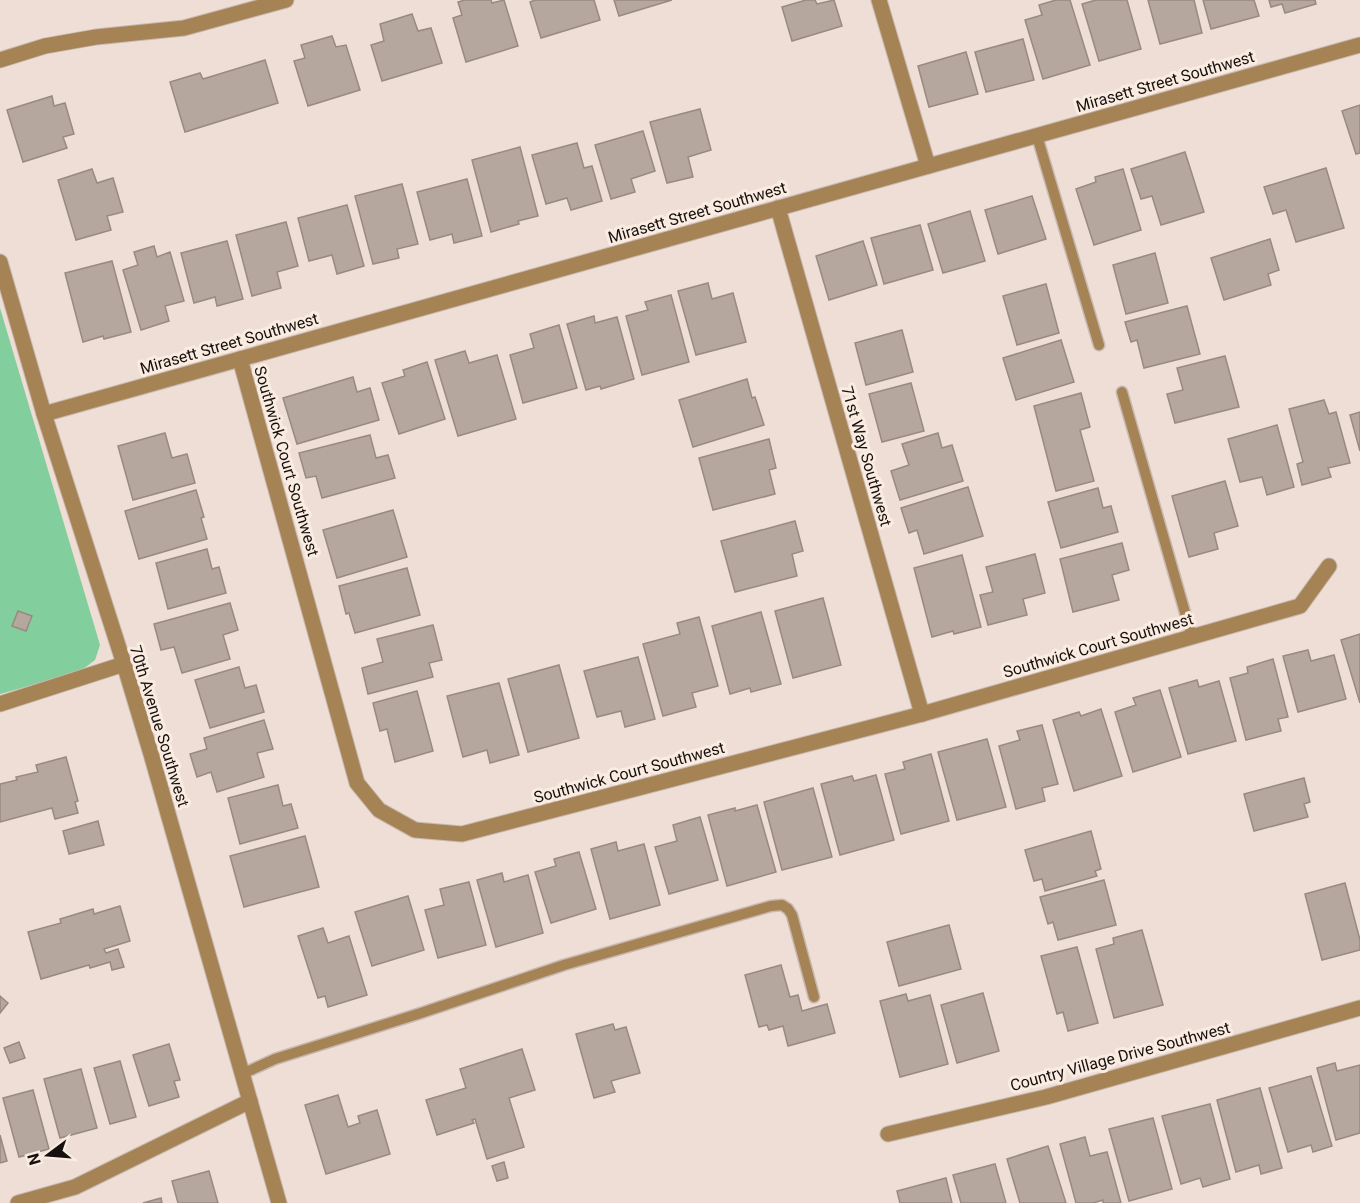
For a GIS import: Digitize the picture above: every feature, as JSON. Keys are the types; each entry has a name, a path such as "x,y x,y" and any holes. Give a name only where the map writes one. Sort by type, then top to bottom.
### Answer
{"street":[{"path":"0,60 45,46 184,28 286,0"},
{"path":"879,0 928,166"},
{"name":"Mirasett Street Southwest","path":"44,414 1360,45"},
{"name":"71st Way Southwest","path":"778,208 922,714"},
{"name":"70th Avenue Southwest","path":"0,262 44,414 151,754 279,1203"},
{"name":"Southwick Court Southwest","path":"240,359 357,783 379,810 415,830 462,834 922,714 1300,606 1329,566"},
{"path":"0,704 123,664"},
{"name":"Country Village Drive Southwest","path":"888,1134 1046,1097 1360,1008"},
{"path":"18,1203 75,1187 250,1101"}],"lane":[{"path":"1037,136 1099,345"},
{"path":"1122,392 1192,637"},
{"path":"242,1074 274,1059 564,965 771,906 782,905 792,915 814,997"}],"green space":[{"path":"0,308 100,645 95,660 79,672 0,694"}],"building":[{"path":"491,0 492,3 504,0 518,46 466,62 453,18 462,15 458,2"},
{"path":"535,0 594,0 600,20 541,38 530,2"},
{"path":"614,0 672,0 619,16"},
{"path":"806,0 815,0 817,4 834,0 842,26 792,41 782,7"},
{"path":"1056,0 1070,0 1090,65 1043,79 1025,20 1042,15 1039,5"},
{"path":"1096,0 1127,0 1141,49 1099,61 1082,4"},
{"path":"1148,0 1194,0 1202,33 1160,44"},
{"path":"1203,0 1254,0 1259,16 1211,29"},
{"path":"1269,0 1315,0 1316,4 1285,13 1282,4 1271,7"},
{"path":"412,14 418,31 431,28 442,63 382,81 371,45 384,41 380,24"},
{"path":"332,36 336,47 346,45 360,90 308,106 294,61 305,58 301,45"},
{"path":"1023,39 1034,80 986,92 975,52"},
{"path":"966,52 978,94 929,107 918,66"},
{"path":"265,60 278,103 185,132 170,82 200,73 203,79"},
{"path":"52,96 54,106 65,103 74,134 63,137 67,148 23,162 7,110"},
{"path":"1360,105 1360,153 1356,154 1342,111"},
{"path":"700,109 711,150 688,157 693,177 667,183 650,122"},
{"path":"643,131 655,171 631,179 635,192 611,199 595,145"},
{"path":"577,143 584,168 592,166 602,201 571,210 567,198 546,204 532,155"},
{"path":"520,147 538,216 491,232 472,160"},
{"path":"1185,152 1204,212 1161,225 1152,196 1141,199 1131,169"},
{"path":"1326,168 1344,228 1296,242 1286,210 1273,214 1264,187"},
{"path":"92,169 97,183 113,178 123,212 107,216 111,230 76,240 58,180"},
{"path":"1123,169 1141,230 1094,245 1076,189 1096,182 1095,177"},
{"path":"467,179 482,236 454,243 452,234 430,240 417,192"},
{"path":"402,184 418,244 397,249 399,258 373,264 355,196"},
{"path":"1032,196 1046,239 998,254 985,210"},
{"path":"347,205 364,266 337,274 332,255 309,261 298,218"},
{"path":"970,211 985,261 943,273 928,224"},
{"path":"286,222 298,266 277,272 281,288 252,296 236,235"},
{"path":"920,225 933,270 884,284 871,238"},
{"path":"1270,239 1279,270 1268,274 1271,285 1224,300 1211,258"},
{"path":"227,241 243,299 217,306 215,297 194,303 181,253"},
{"path":"863,241 877,285 829,300 816,256"},
{"path":"154,246 157,257 170,252 184,301 165,306 169,321 141,330 123,270 138,265 134,252"},
{"path":"1155,253 1168,303 1126,314 1113,265"},
{"path":"112,261 131,332 83,342 65,273"},
{"path":"708,283 712,299 733,293 746,342 696,355 678,291"},
{"path":"1046,284 1059,333 1017,345 1003,296"},
{"path":"671,295 689,362 642,375 626,316 648,310 645,302"},
{"path":"1187,306 1200,354 1144,368 1137,340 1131,342 1125,322"},
{"path":"594,316 595,323 617,317 634,379 601,389 600,386 586,390 567,324"},
{"path":"559,325 577,388 523,403 510,355 534,348 530,334"},
{"path":"902,330 913,372 866,385 855,343"},
{"path":"1061,340 1074,382 1016,400 1003,358"},
{"path":"465,351 469,363 497,355 516,419 458,436 435,360"},
{"path":"1225,356 1239,407 1175,423 1167,394 1183,390 1177,368"},
{"path":"427,362 445,419 399,434 382,383 405,376 403,370"},
{"path":"353,377 357,392 370,388 379,420 297,444 283,398"},
{"path":"747,379 752,398 755,397 764,425 693,447 679,400"},
{"path":"911,383 924,431 882,442 869,394"},
{"path":"1081,393 1090,427 1080,430 1094,481 1056,491 1034,406"},
{"path":"1324,400 1329,414 1336,412 1350,463 1328,468 1331,477 1302,485 1297,464 1303,462 1289,409"},
{"path":"1360,412 1360,451 1350,415"},
{"path":"1277,425 1294,487 1267,495 1262,477 1240,482 1228,439"},
{"path":"165,433 172,458 187,454 195,483 133,500 118,446"},
{"path":"938,433 942,448 952,445 963,481 900,500 891,471 909,465 902,444"},
{"path":"370,435 376,458 388,455 395,478 322,498 316,476 306,478 299,453"},
{"path":"769,439 776,468 769,470 775,494 713,510 699,458"},
{"path":"1225,481 1238,526 1214,533 1218,549 1189,557 1172,496"},
{"path":"968,487 983,536 924,554 917,530 909,533 901,508"},
{"path":"1098,488 1103,508 1111,506 1118,532 1061,548 1048,502"},
{"path":"196,490 204,517 201,518 207,539 139,559 125,511"},
{"path":"393,510 407,557 337,578 323,530"},
{"path":"795,521 803,551 792,554 797,576 735,592 721,541"},
{"path":"1122,543 1129,570 1112,575 1119,600 1073,612 1060,559"},
{"path":"207,549 212,569 219,567 226,593 168,609 156,563"},
{"path":"1035,554 1045,593 1023,599 1027,615 988,625 980,595 993,592 986,567"},
{"path":"962,555 981,627 932,637 914,568"},
{"path":"407,568 420,615 355,633 349,613 346,614 339,586"},
{"path":"823,598 841,665 793,678 775,611"},
{"path":"230,603 238,630 223,635 230,659 182,673 174,647 161,650 154,624"},
{"path":"18,611 32,616 26,631 12,626"},
{"path":"761,612 781,684 751,692 750,688 730,694 712,626"},
{"path":"699,617 718,686 692,693 696,707 663,716 643,644 680,634 677,623"},
{"path":"433,625 442,660 429,663 433,677 368,694 362,668 383,662 377,639"},
{"path":"1360,634 1360,703 1341,640"},
{"path":"1308,650 1311,661 1334,655 1346,699 1298,712 1283,656"},
{"path":"638,657 655,719 625,727 621,711 597,717 584,671"},
{"path":"1273,659 1288,717 1278,719 1281,731 1246,740 1230,678 1248,673 1247,667"},
{"path":"559,665 579,738 528,752 508,679"},
{"path":"239,667 245,688 256,685 264,712 210,728 195,680"},
{"path":"1197,680 1199,687 1219,681 1236,741 1188,754 1169,688"},
{"path":"499,683 519,755 490,763 487,750 463,757 447,696"},
{"path":"1160,690 1181,757 1133,772 1115,712 1136,705 1133,698"},
{"path":"417,691 433,751 395,762 387,729 380,731 373,703"},
{"path":"1101,709 1122,776 1074,791 1053,720 1079,712 1081,716"},
{"path":"264,720 273,749 257,753 264,777 217,792 211,772 197,777 190,754 207,749 204,738"},
{"path":"1042,725 1058,784 1042,788 1045,801 1016,809 999,746 1020,740 1017,731"},
{"path":"987,739 1006,807 957,820 938,752"},
{"path":"931,754 949,821 901,834 885,774 905,769 903,762"},
{"path":"66,757 78,801 75,802 78,813 55,819 52,808 0,822 0,784 17,780 16,777 38,772 36,765"},
{"path":"876,775 894,840 840,855 821,784 852,776 854,781"},
{"path":"1304,778 1310,802 1304,804 1308,817 1254,831 1244,794"},
{"path":"278,785 283,806 291,804 298,828 240,844 228,798"},
{"path":"813,788 832,857 782,870 764,802"},
{"path":"757,805 776,872 727,886 708,815"},
{"path":"700,817 718,880 669,894 655,847 677,841 673,825"},
{"path":"98,821 104,845 69,854 63,831"},
{"path":"1091,831 1101,869 1095,871 1097,876 1045,891 1042,879 1034,881 1025,850"},
{"path":"305,836 319,887 244,907 230,856"},
{"path":"616,842 618,851 644,844 660,905 610,919 591,849"},
{"path":"579,852 596,909 551,923 535,872 556,866 554,859"},
{"path":"502,873 504,882 528,875 543,933 496,947 477,880"},
{"path":"1104,880 1116,925 1058,940 1053,922 1048,924 1040,897"},
{"path":"469,882 486,945 438,958 425,910 444,905 440,889"},
{"path":"1345,883 1360,940 1360,950 1322,960 1305,894"},
{"path":"408,896 424,950 372,966 355,912"},
{"path":"120,906 130,941 104,949 106,953 118,949 124,967 112,970 110,962 90,968 89,965 41,979 28,932 61,923 60,919 93,909 94,914"},
{"path":"949,925 961,969 899,986 887,942"},
{"path":"323,928 328,943 349,936 367,995 328,1007 325,996 318,998 298,936"},
{"path":"1142,930 1163,1005 1114,1018 1096,949 1114,944 1113,938"},
{"path":"1077,947 1098,1023 1068,1031 1063,1012 1057,1014 1041,956"},
{"path":"781,965 790,997 798,995 802,1011 827,1004 835,1033 788,1046 783,1026 769,1030 767,1025 759,1027 745,975"},
{"path":"983,993 999,1051 957,1063 941,1005"},
{"path":"906,994 908,1001 930,995 948,1064 900,1077 880,1001"},
{"path":"0,996 8,1003 0,1013"},
{"path":"613,1024 615,1030 626,1027 640,1073 611,1081 615,1092 594,1098 576,1034"},
{"path":"19,1042 25,1058 10,1063 4,1048"},
{"path":"169,1044 180,1080 174,1081 179,1097 149,1106 133,1055"},
{"path":"522,1049 535,1090 509,1098 524,1147 487,1159 475,1119 472,1120 474,1123 437,1135 426,1100 466,1088 460,1069"},
{"path":"120,1061 136,1117 110,1124 94,1068"},
{"path":"1335,1063 1337,1071 1360,1065 1360,1133 1336,1140 1317,1068"},
{"path":"81,1069 97,1128 60,1138 44,1079"},
{"path":"1311,1076 1332,1146 1313,1152 1311,1145 1288,1152 1269,1088"},
{"path":"1260,1088 1282,1168 1261,1174 1259,1165 1236,1172 1217,1100"},
{"path":"33,1090 49,1149 19,1157 3,1098"},
{"path":"338,1095 348,1127 360,1123 358,1116 377,1110 390,1154 326,1174 305,1105"},
{"path":"1210,1104 1230,1179 1203,1187 1200,1178 1181,1184 1162,1116"},
{"path":"1153,1118 1172,1189 1129,1201 1109,1129"},
{"path":"0,1135 7,1161 0,1163"},
{"path":"1085,1137 1090,1156 1107,1152 1121,1203 1103,1203 1103,1200 1093,1203 1076,1203 1060,1144"},
{"path":"1048,1146 1066,1203 1020,1203 1007,1159"},
{"path":"504,1162 508,1178 497,1181 492,1166"},
{"path":"995,1164 1006,1203 961,1203 953,1175"},
{"path":"209,1171 218,1203 178,1203 172,1181"},
{"path":"946,1178 952,1203 900,1203 897,1191"},
{"path":"161,1198 162,1203 143,1203"}]}
